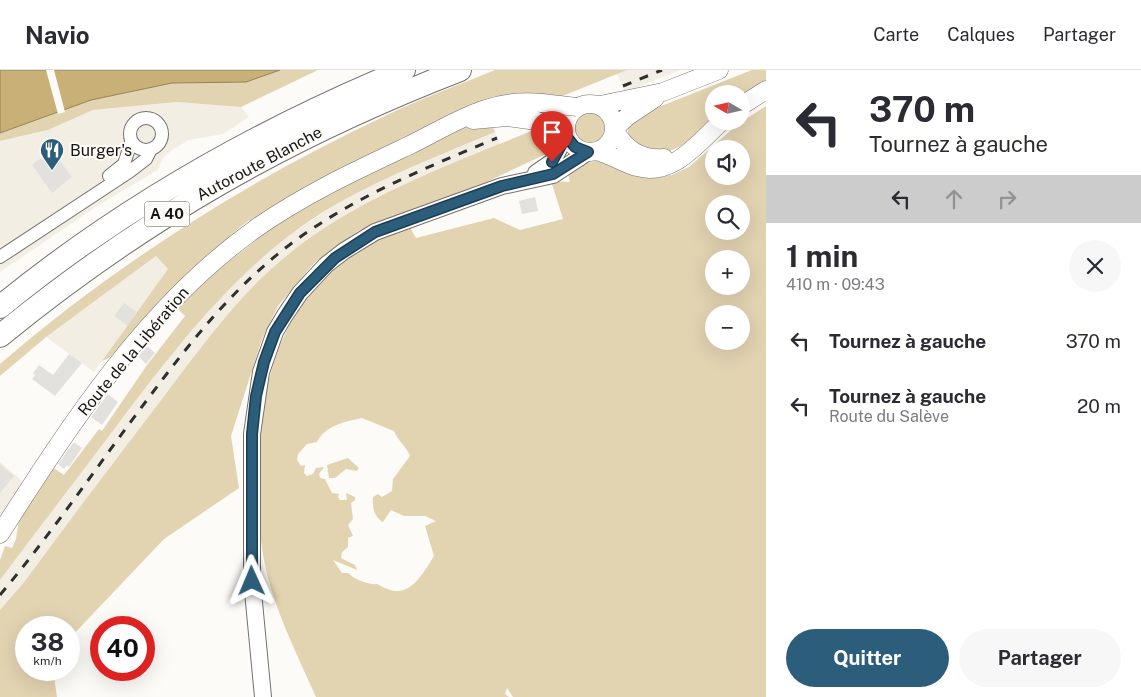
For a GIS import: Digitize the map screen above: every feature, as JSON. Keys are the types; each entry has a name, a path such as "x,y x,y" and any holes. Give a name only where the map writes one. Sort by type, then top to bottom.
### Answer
{"highway":[{"name":"Autoroute Blanche","path":"0,307 65,256 179,181 300,116 404,70"},
{"name":"Autoroute Blanche","path":"0,336 130,238 230,177 318,130 460,70"},
{"path":"0,290 90,232 179,181"},
{"path":"0,343 26,315"}],"main road":[{"path":"712,130 684,155 668,166 650,169 636,167 575,147 566,135 566,124 572,111 588,103 598,104 663,92 719,70"},
{"path":"750,100 766,90"},
{"path":"593,152 607,145 614,130 628,116 663,92"},
{"name":"Route de la Libération","path":"0,534 39,471 76,420 153,322 204,270 255,229 328,184 485,108 508,102 530,102 572,111"},
{"path":"598,104 609,112 614,130 625,146 642,156 656,159 684,155"},
{"name":"Route de la Libération","path":"454,124 507,117 547,124 566,135"},
{"name":"Route de la Libération","path":"0,515 20,503"}],"street":[{"path":"0,248 34,223 118,170 128,157 131,142 130,131 135,122 144,118 154,119 160,127 162,136 159,144 146,159 0,257"},
{"path":"525,179 552,162 566,135"},
{"path":"131,142 140,150 152,150"},
{"path":"263,697 252,581 252,434 259,383 275,332 288,309 326,265 354,244 386,227 525,179 553,174 593,152"}],"shaded area":[{"path":"0,70 280,70 246,82 172,83 91,100 0,133"},
{"path":"280,70 318,70 241,107 177,102 93,110 48,130 0,141 0,133 91,100 172,83 246,82"},
{"path":"495,70 627,70 560,97 521,93 482,100 495,132 415,165 363,190 313,218 290,235 241,277 177,348 0,580 0,560 5,546 12,548 16,539 19,520 52,467 64,475 99,429 102,431 147,365 185,316 177,308 214,273 260,237 249,220 194,269 109,358 102,361 168,269 156,256 46,337 0,376 0,364 44,327 137,258 234,196 335,140 427,97"},
{"path":"627,70 680,70 625,92 617,74"},
{"path":"752,70 766,70 766,82 750,92 750,85 714,85"},
{"path":"705,89 705,129 670,151 651,153 639,148 627,135 629,126 641,114"},
{"path":"177,102 241,107 249,117 223,134 189,140 172,150 163,158 158,170 97,206 0,272 0,141 48,130 93,110"},
{"path":"766,106 766,697 513,697 507,688 505,694 509,697 316,697 274,599 261,543 258,501 259,440 269,379 291,322 308,296 329,273 354,253 374,241 409,226 416,238 494,218 520,230 563,219 551,181 570,182 568,174 584,163 602,161 642,177 654,178 672,175 689,167 705,153 705,185 750,185 750,140 720,140 731,130 750,130 750,116","holes":["362,418 394,431 410,456 393,479 392,491 382,497 378,494 373,497 373,508 376,515 383,522 391,510 404,516 425,516 436,521 425,526 434,556 423,573 405,590 389,590 377,584 360,580 348,573 342,573 333,560 357,570 355,565 341,558 342,552 348,547 348,538 353,536 348,525 353,519 351,503 355,500 355,497 346,493 347,500 340,500 339,494 332,493 325,479 320,478 319,474 324,467 316,468 313,474 307,476 304,473 305,465 301,466 297,460 298,454 307,444 317,442 330,428"]},
{"path":"590,112 596,113 601,117 605,122 605,134 601,139 596,143 590,144 584,143 579,139 575,134 574,128 575,122 579,117 584,113"},
{"path":"536,129 548,133 553,140 550,152 482,184 358,231 314,263 278,306 262,339 231,436 239,488 164,539 80,627 80,616 15,616 15,681 55,681 57,697 0,697 0,610 25,581 225,318 272,268 318,232 377,198 440,168"},
{"path":"495,132 500,144 377,197 291,252 263,277 217,327 25,581 0,610 0,580 167,359 206,311 246,271 291,234 339,202 379,181"},
{"path":"156,256 168,269 94,372 46,337"},
{"path":"348,458 359,468 357,471 346,469 335,478 329,478 327,465"},
{"path":"0,462 34,491 0,519"}],"pier":[{"path":"46,70 54,70 65,112 58,114"}],"building":[{"name":"Burger's","path":"57,157 72,177 52,193 32,165 40,159"},
{"path":"535,197 538,211 522,214 519,201"},
{"path":"124,303 137,312 128,326 114,316"},
{"path":"147,346 155,353 146,364 138,356"},
{"path":"69,354 82,363 55,396 32,379 35,375 33,373 39,365 53,375"},
{"path":"108,394 118,402 102,425 91,417"},
{"path":"74,442 82,448 69,467 67,465 64,469 58,464"},
{"path":"0,464 14,476 0,493"}],"railway":[{"path":"623,86 662,70"},
{"path":"0,595 55,525 177,360 212,318 250,278 292,243 341,211 392,184 497,138"}],"place":[{"name":"Burger's","path":"52,171"}],"route":[{"path":"252,581 252,434 254,407 261,372 271,342 292,303 326,265 354,244 375,232 502,186 556,173 588,152 579,150 571,144 566,136 552,162"}]}
